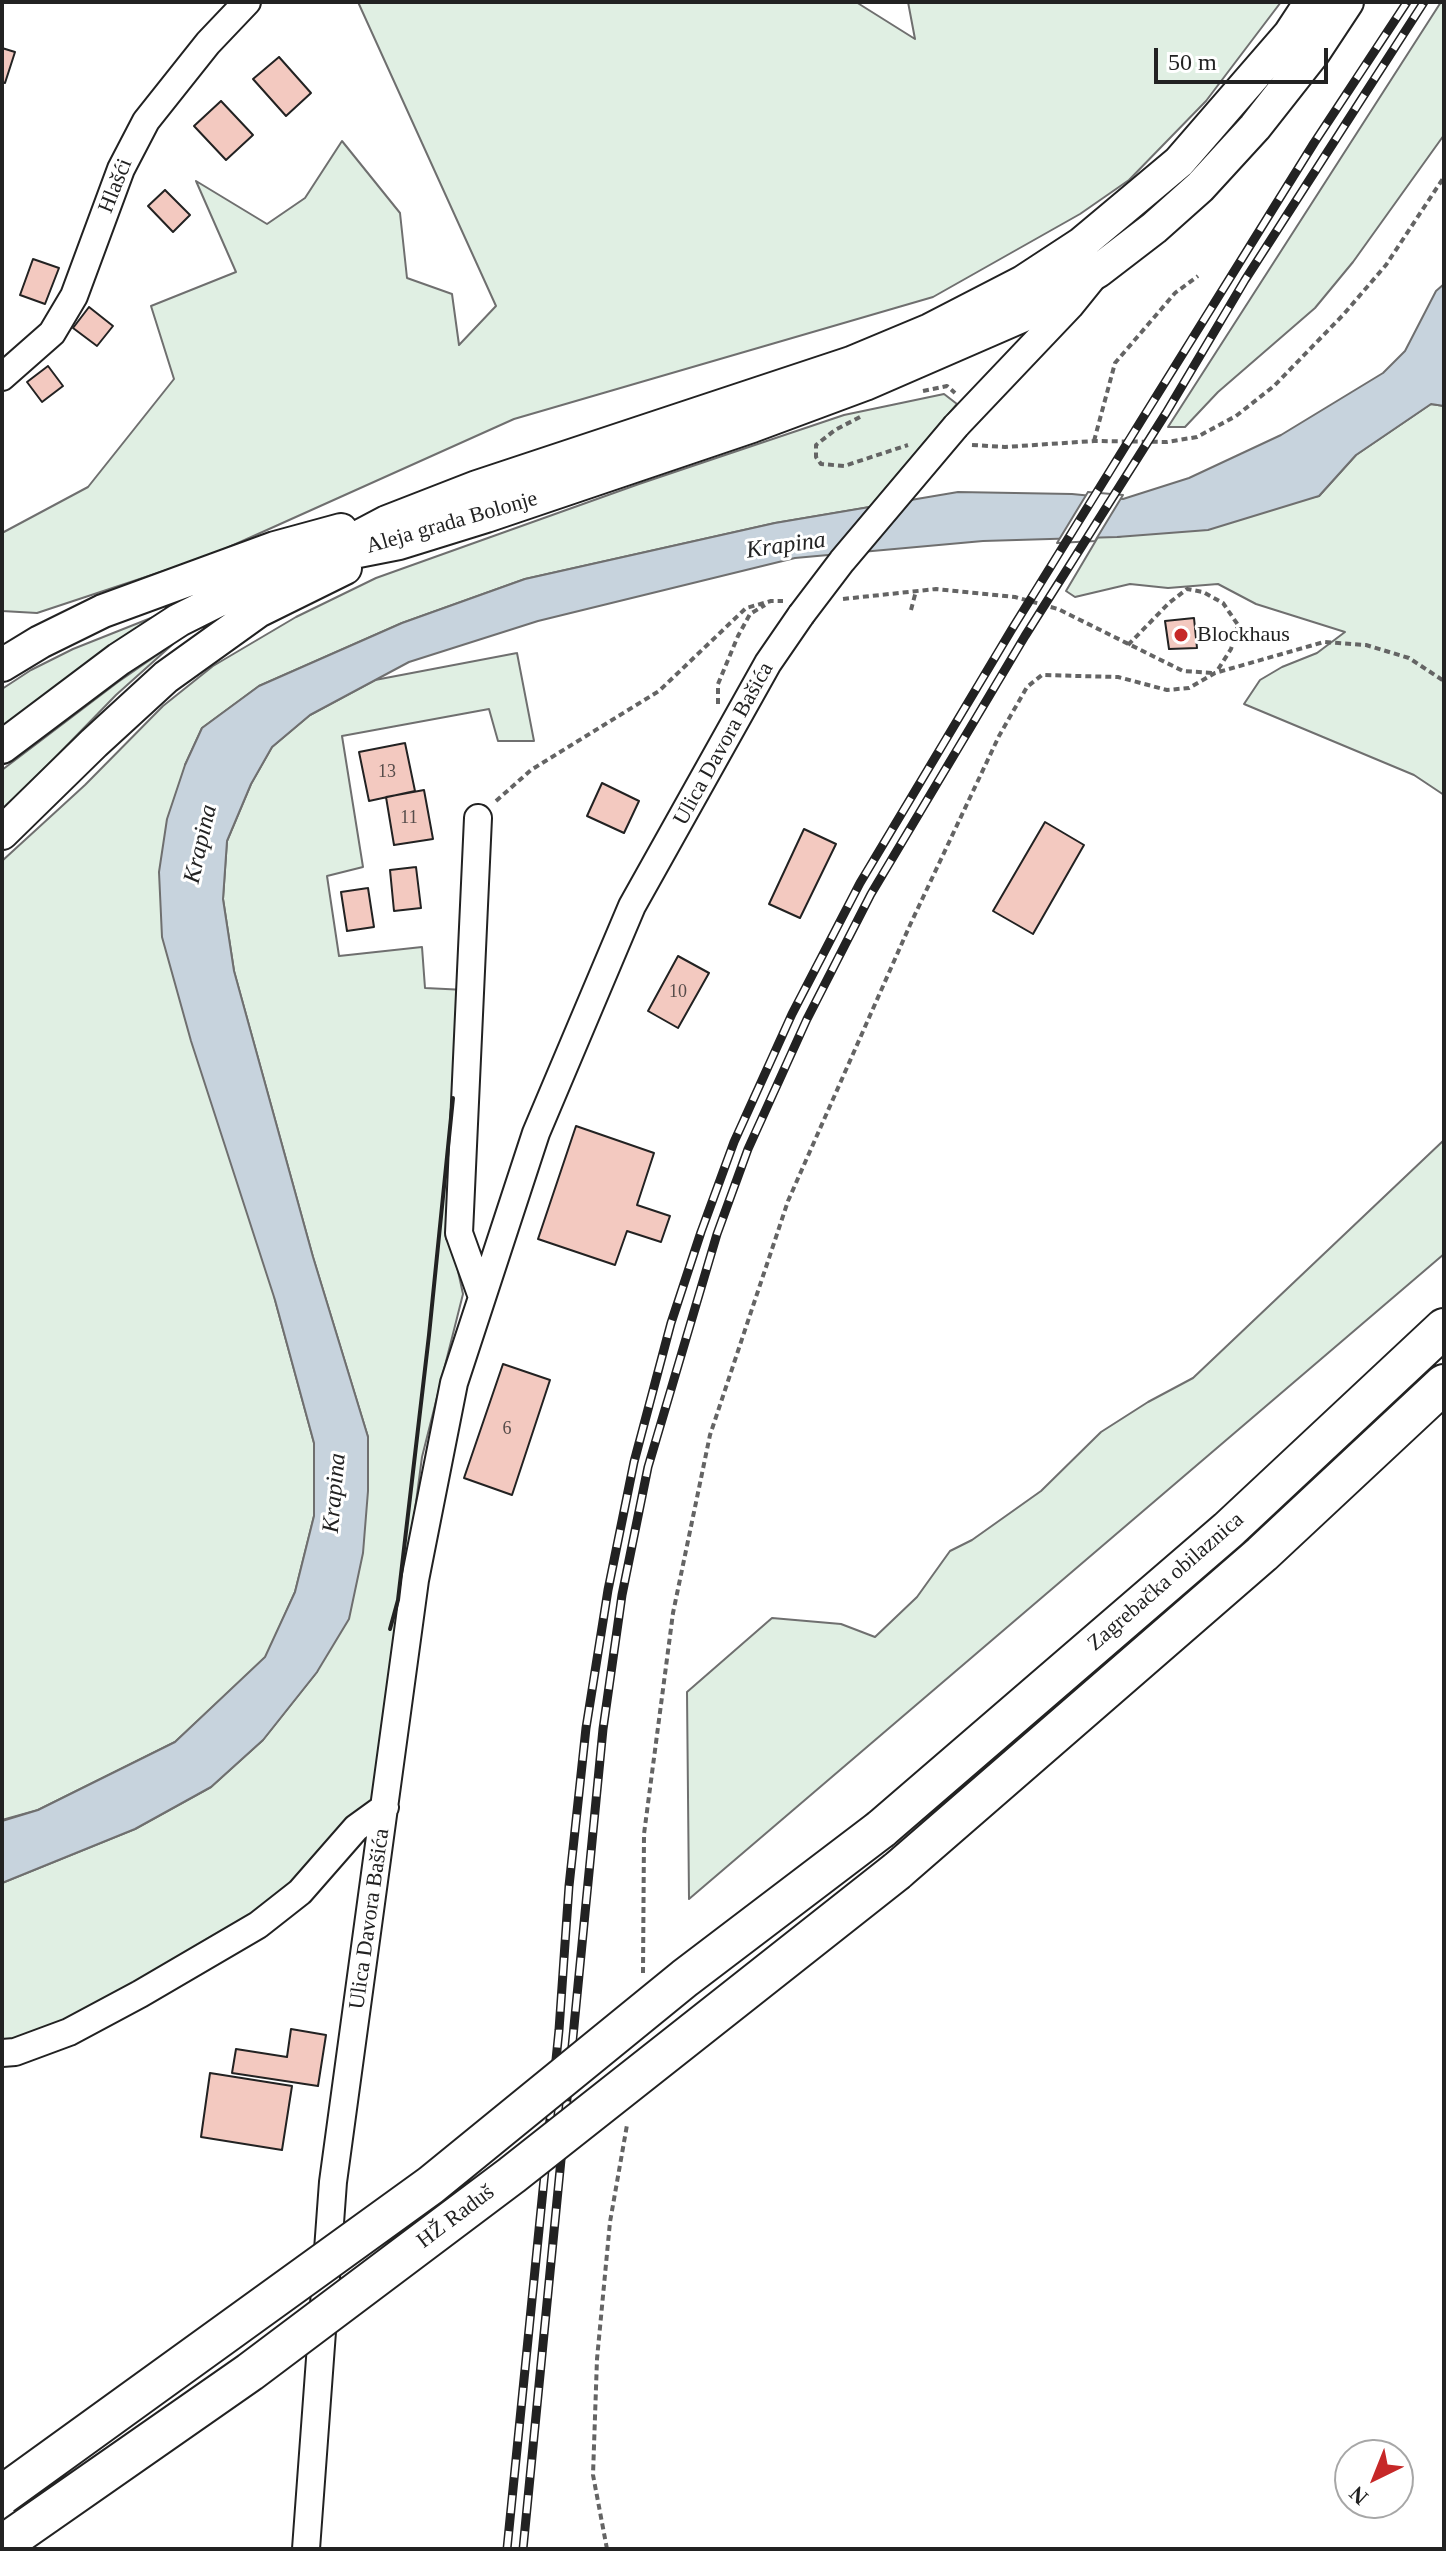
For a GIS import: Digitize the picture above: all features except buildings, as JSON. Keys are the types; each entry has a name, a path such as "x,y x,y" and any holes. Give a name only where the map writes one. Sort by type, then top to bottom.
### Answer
{"highway":[{"name":"Zagrebačka obilaznica","path":"881,1829 1228,1530 1444,1328"},
{"name":"Zagrebačka obilaznica","path":"897,1871 1262,1554 1444,1384"},
{"name":"HŽ Raduš","path":"2,2495 431,2185 685,1978 881,1829"},
{"name":"HŽ Raduš","path":"2,2545 250,2372 499,2185 897,1871"}],"main road":[{"name":"Aleja grada Bolonje","path":"393,532 477,487 851,363 930,330 1023,282 1081,244 1179,162 1290,34 1311,2"},
{"name":"Aleja grada Bolonje","path":"2,747 119,659 179,620 259,580 393,532 752,426 865,384 1026,314 1098,271 1154,228 1200,187 1255,127 1314,52 1347,2"},
{"path":"2,665 103,611 193,577 326,533 393,532"},
{"path":"2,833 166,677 258,611 393,532"},
{"path":"2,2514 8,2549"}],"street":[{"name":"Hlašći","path":"2,377 52,333 74,296 121,169 146,121 208,43 247,2"},
{"name":"Ulica Davora Bašića","path":"306,2549 333,2182 415,1580 454,1383 536,1133 632,906 768,663 842,561 1098,271"},
{"path":"478,818 459,1233 482,1297"},
{"path":"2,2053 15,2052 69,2032 258,1925 300,1892 356,1828 385,1807"}],"path":[{"path":"922,391 947,386 963,426 1005,447 1094,441 1167,442 1197,437 1236,416 1274,386 1343,315 1386,265 1444,177"},
{"path":"1094,441 1115,363 1175,293 1198,276"},
{"path":"868,414 835,430 816,445 816,457 821,464 844,466 918,442"},
{"path":"1128,645 1187,589 1203,592 1223,603 1238,625 1231,649 1215,673"},
{"path":"911,610 916,591"},
{"path":"737,721 719,708 716,696 718,684 750,614 771,601"},
{"path":"1058,609 1183,671 1215,673"},
{"path":"643,1987 644,1834 673,1613 710,1435 788,1201 986,763 1027,687 1042,675 1118,677 1167,690 1189,688 1215,673 1324,642 1366,645 1409,658 1444,681"},
{"path":"607,2549 593,2475 597,2359 610,2222 629,2112"}],"green space":[{"path":"358,2 856,2 915,39 908,2 1281,2 1206,101 1129,180 1080,214 933,297 514,419 209,556 37,613 2,611 2,533 88,487 174,379 151,306 236,272 196,181 267,224 305,198 342,141 400,213 407,278 452,294 459,345 496,306"},
{"path":"1441,2 1444,2 1444,135 1353,262 1315,308 1218,392 1185,427 1168,427"},
{"path":"944,394 957,404 870,507 775,523 525,579 402,623 259,686 202,728 185,765 275,1300 314,1443 314,1516 295,1592 266,1657 175,1742 38,1810 2,1820 2,861 85,785 163,706 213,666 296,617 376,578 639,484 844,415"},
{"path":"1431,404 1444,406 1444,795 1414,775 1244,704 1260,680 1317,653 1345,632 1256,604 1218,584 1168,588 1130,584 1075,597 1066,591 1098,537 1117,537 1319,496 1356,455"},
{"path":"156,616 2,729 2,689 73,649"},
{"path":"173,644 116,695 2,812 2,770"},
{"path":"517,653 534,741 498,741 489,709 342,736 363,867 327,876 339,956 422,947 425,988 466,990 446,1239 453,1248 463,1294 422,1457 377,1799 295,1889 65,2023 2,2044 2,1883 135,1829 211,1787 263,1740 317,1672 368,1437 313,1257 234,971 223,899 227,841 251,784 272,747 310,715 375,680"},
{"path":"1444,1140 1444,1254 689,1899 687,1692 772,1618 841,1624 875,1637 917,1597 950,1551 972,1540 1041,1491 1101,1432 1193,1378"}],"water":[{"name":"Krapina","path":"1444,284 1444,406 1431,404 1356,455 1319,496 1208,530 1117,537 983,541 795,558 538,621 409,662 310,715 272,747 251,784 227,841 223,899 234,971 313,1257 368,1437 363,1553 349,1619 317,1672 263,1740 211,1787 135,1829 2,1883 2,1821 38,1810 175,1742 265,1657 295,1592 314,1516 314,1443 275,1300 191,1041 162,937 159,872 167,819 185,765 202,728 259,686 402,623 525,579 775,523 958,492 1072,494 1123,499 1189,478 1281,435 1383,373 1405,351 1436,291"}],"pier":[{"path":"1088,492 1123,495 1095,541 1057,543"}],"railway":[{"path":"507,2549 586,1728 608,1590 634,1462 671,1323 701,1232 734,1142 792,1014 860,883 1149,408 1314,143 1407,2"},
{"path":"523,2549 603,1729 622,1595 648,1467 717,1234 748,1149 807,1019 871,894 1025,636 1166,413 1245,280 1424,2"}],"wall":[{"path":"390,1629 398,1600 453,1098"}],"place":[{"name":"Blockhaus","path":"1181,635"}]}
